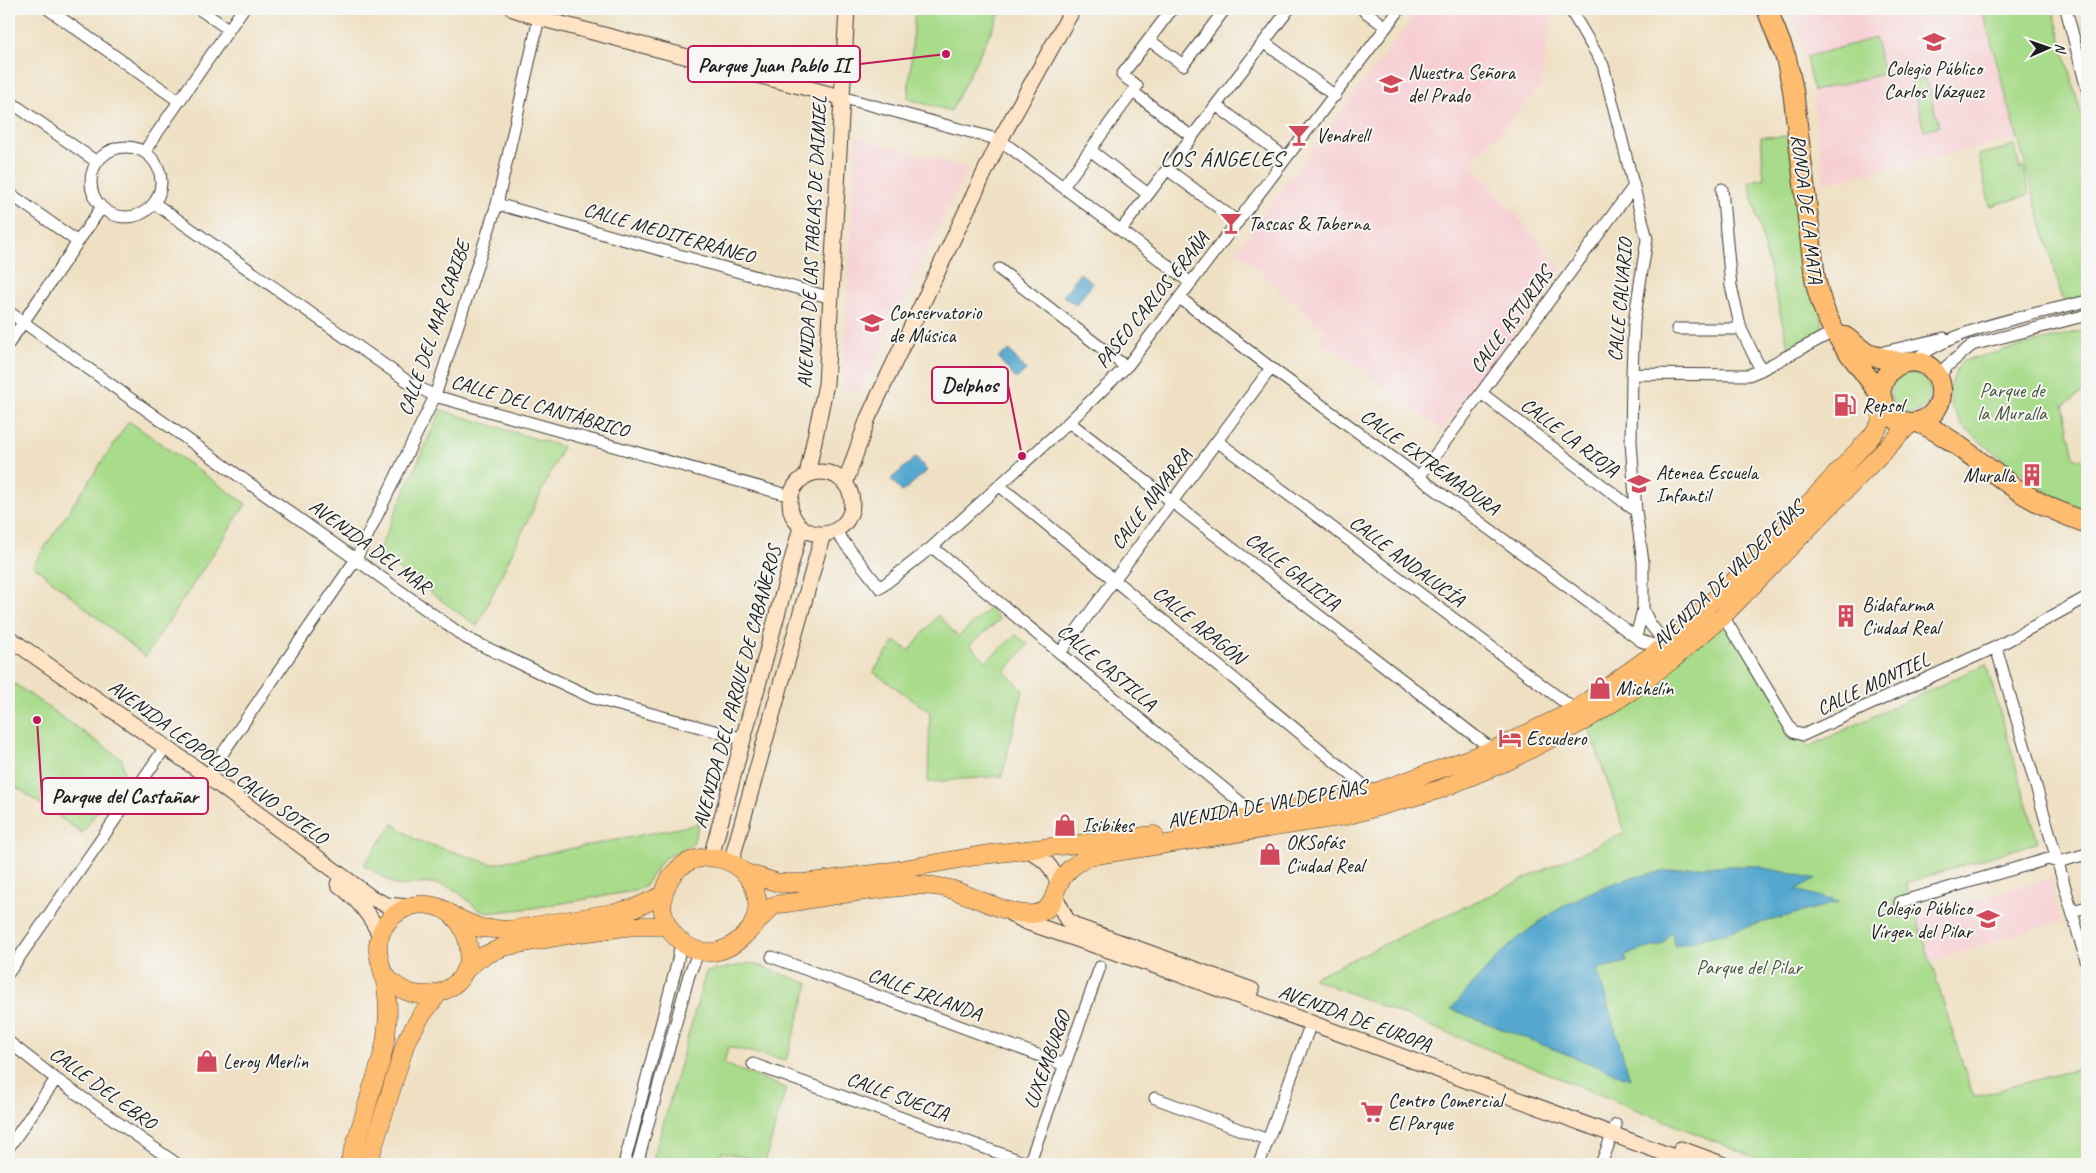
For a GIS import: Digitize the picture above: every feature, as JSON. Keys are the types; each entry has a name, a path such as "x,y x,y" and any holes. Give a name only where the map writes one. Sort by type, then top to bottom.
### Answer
{"highway":[{"name":"RONDA DE LA MATA","path":"1768,9 1786,58 1793,90 1814,278 1819,298 1833,332 1882,400"},
{"name":"RONDA DE LA MATA","path":"1780,9 1796,55 1808,136 1819,251 1826,297 1832,314 1846,338 1867,354 1906,362"},
{"path":"2087,513 2065,505 2027,485 1949,425 1943,415 1936,374 1929,368 1920,363 1906,362 1892,368 1885,376 1881,385 1882,400 1895,418 1915,422 1940,433 2023,493 2064,515 2087,523"},
{"path":"1915,422 1931,415 1940,392"}],"main road":[{"path":"513,9 540,18 841,97"},
{"name":"AVENIDA DE LAS TABLAS DE DAIMIEL","path":"807,476 826,384 847,9"},
{"path":"845,484 868,418 1000,140 1073,9"},
{"name":"AVENIDA DE VALDEPEÑAS","path":"751,929 774,906 916,885 948,888 1005,909 1031,916 1046,910 1066,872 1076,863 1090,856 1345,816 1438,790 1508,761 1586,720 1631,692 1872,437 1880,424 1882,400"},
{"name":"AVENIDA DE VALDEPEÑAS","path":"746,873 779,883 803,883 1028,849 1153,835 1373,793 1493,750 1575,710 1667,654 1723,616 1915,422"},
{"path":"816,472 828,473 845,484 851,497 850,515 842,526 829,533 812,533 801,527 793,518 790,508 791,496 796,485 807,476 816,472"},
{"name":"AVENIDA DEL PARQUE DE CABAÑEROS","path":"710,856 744,739 801,527"},
{"name":"AVENIDA DEL PARQUE DE CABAÑEROS","path":"731,862 829,533"},
{"name":"AVENIDA LEOPOLDO CALVO SOTELO","path":"9,638 207,776 372,898 387,905 409,907"},
{"name":"AVENIDA LEOPOLDO CALVO SOTELO","path":"9,646 162,752 352,895 375,924 380,936"},
{"name":"AVENIDA DE EUROPA","path":"1028,849 1038,854 1052,868 1056,890 1067,920 1078,927 1197,969 1614,1130 1693,1164"},
{"path":"710,856 731,862 746,873 756,892 757,911 751,929 738,943 721,951 699,951 681,942 667,926 662,911 663,895 667,883 684,864 698,858 710,856"},
{"path":"438,994 412,995 400,990 390,983 378,960 380,936 386,923 396,913 409,907 421,904 433,905 480,928 509,930 618,912 637,907 663,895"},
{"name":"AVENIDA DE EUROPA","path":"1005,909 1026,922 1173,972 1614,1130 1722,1164"},
{"path":"368,1164 407,1039 420,1016 438,994 458,981 464,971 468,957 468,944 464,929 455,917"},
{"path":"464,971 481,957 503,947 573,934 633,926 667,926"},
{"path":"349,1164 386,1039 387,1002 383,972"}],"street":[{"path":"48,9 179,101"},
{"path":"199,9 228,29"},
{"path":"144,152 243,9"},
{"path":"1063,187 1137,86 1122,75 1172,9"},
{"path":"1149,40 1183,65 1225,9"},
{"path":"1121,230 1289,9"},
{"path":"1362,9 1386,27"},
{"name":"PASEO CARLOS ERAÑA","path":"829,533 880,588 932,547 1000,486 1126,367 1400,9"},
{"name":"CALLE CALVARIO","path":"1570,9 1603,66 1647,239 1634,322 1632,374 1631,442 1636,511 1643,562 1643,609 1636,637"},
{"path":"2066,9 2087,89"},
{"name":"CALLE DEL MAR CARIBE","path":"207,776 356,559 435,396 497,204 540,18"},
{"path":"1264,42 1335,96"},
{"path":"1133,92 1192,137"},
{"path":"841,97 1000,140 1191,284"},
{"path":"9,101 97,162"},
{"path":"1216,105 1286,158"},
{"path":"132,147 144,152 153,160 159,171 161,180 160,192 154,203 140,215 128,218 112,215 102,208 94,197 90,185 92,173 97,162 107,152 118,148 132,147"},
{"path":"1090,150 1148,194"},
{"path":"1167,169 1238,222"},
{"name":"CALLE ASTURIAS","path":"1419,477 1634,186"},
{"path":"1722,189 1731,286 1741,329 1761,370"},
{"path":"9,193 78,242"},
{"name":"CALLE DEL CANTÁBRICO","path":"154,203 410,383 435,396 791,496"},
{"name":"CALLE MEDITERRÁNEO","path":"497,204 832,298"},
{"path":"9,343 102,208"},
{"path":"999,268 1126,367"},
{"name":"CALLE EXTREMADURA","path":"1180,298 1271,368 1645,644 1667,654"},
{"path":"1867,354 1886,352 1970,332 2087,301"},
{"name":"AVENIDA DEL MAR","path":"9,312 466,638 593,698 744,739"},
{"path":"1940,392 1941,376 1946,367 1972,346 2087,316"},
{"path":"1677,330 1741,329"},
{"path":"1632,374 1749,375 1833,332"},
{"path":"1906,362 1970,332"},
{"name":"CALLE NAVARRA","path":"1060,653 1271,368"},
{"name":"CALLE LA RIOJA","path":"1481,393 1636,511"},
{"name":"CALLE GALICIA","path":"1069,422 1493,750"},
{"name":"CALLE ANDALUCÍA","path":"1217,441 1575,710"},
{"name":"CALLE ARAGÓN","path":"1000,486 1373,793"},
{"name":"CALLE CASTILLA","path":"932,547 1257,816"},
{"name":"CALLE MONTIEL","path":"1723,616 1793,732 1804,735 1996,647 2087,597"},
{"name":"CALLE CALVARIO","path":"1643,609 1667,654"},
{"path":"1996,647 2087,962"},
{"path":"9,972 162,752"},
{"path":"1900,902 2048,859 2058,862 2087,854"},
{"path":"2072,911 2087,907"},
{"path":"624,1164 677,964 681,942"},
{"path":"637,1164 689,975 699,951"},
{"name":"CALLE IRLANDA","path":"772,958 1065,1065"},
{"name":"LUXEMBURGO","path":"1029,1164 1100,968"},
{"path":"1259,1164 1311,1023"},
{"name":"CALLE DEL EBRO","path":"9,1042 56,1079 177,1164"},
{"name":"CALLE SUECIA","path":"753,1064 1029,1164"},
{"path":"9,1146 56,1079"},
{"path":"1155,1098 1268,1140"},
{"path":"1601,1164 1614,1130"}],"shaded area":[{"path":"1419,9 1553,9 1540,88 1471,163 1562,269 1442,430 1319,339 1325,330 1236,250"},
{"path":"1803,9 1982,9 2018,138 1824,183 1813,91 1884,74 1875,38 1806,57 1800,32 1792,12"},
{"name":"Conservatorio de Música","path":"857,137 967,168 859,393 842,388"},
{"name":"Colegio Público Vírgen del Pilar","path":"2050,878 2060,921 1930,962 1917,918"}],"green space":[{"path":"915,9 1002,9 951,111 908,99"},
{"path":"1982,9 2053,9 2087,136 2087,295 2063,301"},
{"path":"1875,38 1884,74 1813,91 1806,57"},
{"path":"1926,78 1939,126 1924,130 1912,82"},
{"path":"1798,136 1824,337 1790,355 1749,182 1764,178 1761,137"},
{"path":"2014,146 2020,169 2024,167 2029,195 1990,206 1978,155"},
{"name":"Parque de la Muralla","path":"2087,329 2087,390 2063,405 2074,457 2087,462 2087,513 2065,505 1983,444 1963,426 1952,408 1949,391 1956,371 1963,361"},
{"path":"1914,373 1921,376 1927,382 1930,393 1929,401 1921,410 1914,413 1906,413 1899,410 1891,401 1890,389 1893,382 1902,374"},
{"path":"441,410 563,447 477,626 377,554"},
{"path":"129,421 246,504 145,657 33,565"},
{"path":"990,608 999,620 970,645 986,661 1016,635 1028,644 1005,672 1023,690 1002,776 928,782 930,712 873,672 895,641 909,651 938,615 958,637"},
{"name":"Parque del Pilar","path":"1723,616 1808,747 1986,664 2038,842 1906,883 1973,1097 2087,1066 2087,1164 1771,1164 1312,978 1625,832 1586,720"},
{"path":"9,680 122,759 124,773 82,833 9,782"},
{"path":"393,824 416,840 492,864 699,824 693,844 663,859 644,887 634,891 533,908 487,913 479,910 457,891 444,885 431,883 397,886 364,865"},
{"path":"752,963 809,984 786,1060 728,1047 724,1064 786,1088 765,1162 722,1152 718,1164 652,1164 706,972"}],"water":[{"path":"1080,273 1093,283 1076,305 1063,296"},
{"path":"1009,350 1026,370 1016,379 998,358"},
{"path":"916,457 927,471 902,492 891,479"},
{"path":"1704,866 1755,866 1817,879 1796,890 1839,902 1675,946 1671,932 1663,944 1625,955 1627,962 1597,969 1630,1079 1451,1009 1483,973 1520,937 1565,905 1614,883 1659,872"}],"place":[{"name":"Colegio Público Carlos Vázquez","path":"1934,42"},
{"name":"Parque Juan Pablo II","path":"946,54"},
{"name":"Nuestra Señora del Prado","path":"1391,84"},
{"name":"Vendrell","path":"1299,135"},
{"name":"Tascas & Taberna","path":"1231,223"},
{"name":"Conservatorio de Música","path":"872,323"},
{"name":"Repsol","path":"1845,405"},
{"name":"Delphos","path":"1022,456"},
{"name":"Muralla","path":"2032,475"},
{"name":"Atenea Escuela Infantil","path":"1639,484"},
{"name":"Bidafarma Ciudad Real","path":"1846,616"},
{"name":"Michelín","path":"1600,688"},
{"name":"Parque del Castañar","path":"37,720"},
{"name":"Escudero","path":"1510,738"},
{"name":"Isibikes","path":"1065,825"},
{"name":"OKSofás Ciudad Real","path":"1270,854"},
{"name":"Colegio Público Vírgen del Pilar","path":"1988,919"},
{"name":"Leroy Merlin","path":"207,1061"},
{"name":"Centro Comercial El Parque","path":"1372,1112"}],"district":[{"name":"LOS ÁNGELES","path":"1222,159"}]}
